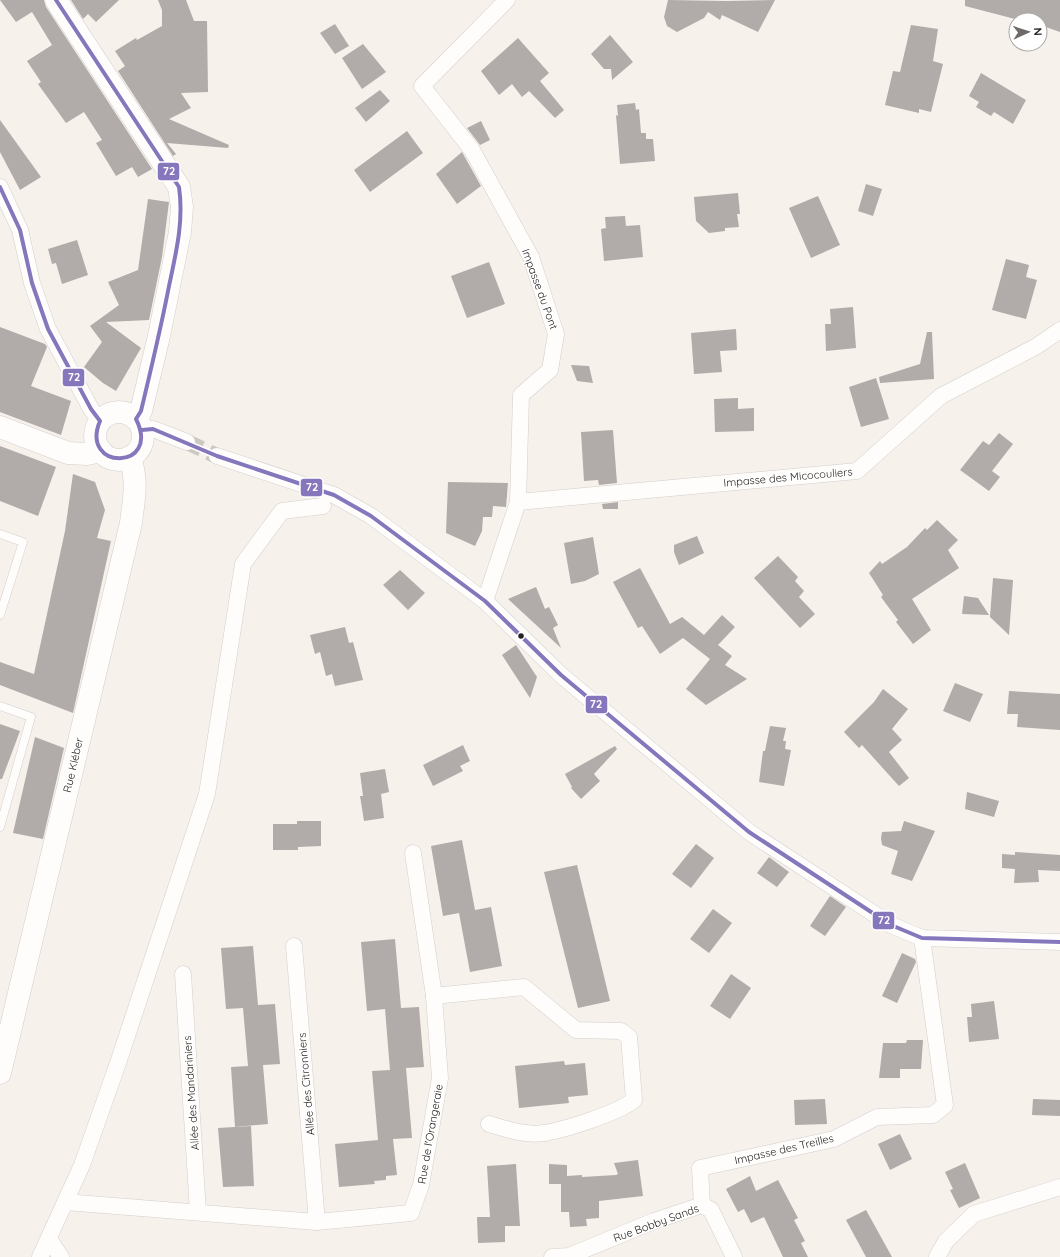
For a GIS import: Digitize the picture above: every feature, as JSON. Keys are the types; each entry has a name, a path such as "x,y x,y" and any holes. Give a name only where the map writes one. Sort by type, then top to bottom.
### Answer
{"street":[{"path":"56,0 179,187 182,207 180,232 159,336 141,411 139,424 143,438 141,446 130,457 114,459 106,456 101,451 95,436 100,421 111,413 118,412 131,415 139,424 187,442"},
{"name":"Impasse du Pont","path":"485,601 518,502 521,395 550,370 556,334 531,257 472,150 422,86 507,0"},
{"path":"0,187 20,230 32,283 48,329 91,409 100,421"},
{"name":"Impasse des Micocouliers","path":"518,502 857,472 941,396 1037,346 1060,330"},
{"path":"0,427 68,453 87,454 101,451"},
{"path":"217,456 334,495 371,516 485,601 561,675 750,832 891,925 922,938 1060,942"},
{"name":"Rue Kléber","path":"0,1073 131,523 136,488 135,473 130,457"},
{"path":"40,1257 82,1165 118,1063 207,794 243,564 282,511 323,506"},
{"name":"Rue de l'Orangeraie","path":"65,1202 317,1222 411,1213 421,1185 440,1078 434,996 413,853"},
{"name":"Impasse des Treilles","path":"702,1205 700,1168 834,1139 877,1117 933,1115 945,1105 922,938"},
{"name":"Allée des Citronniers","path":"294,946 317,1222"},
{"name":"Allée des Mandariniers","path":"183,974 198,1212"},
{"path":"434,996 524,987 576,1030 621,1031 629,1037 634,1100 625,1107 586,1121 543,1133 519,1132 489,1124"},
{"path":"938,1257 946,1241 974,1214 1060,1187"},
{"name":"Rue Bobby Sands","path":"552,1257 569,1256 654,1221 702,1205 710,1210 734,1257"},
{"path":"49,1239 60,1257"}],"lane":[{"path":"0,534 23,542 0,615"},
{"path":"0,706 31,717 0,827"}],"building":[{"path":"0,0 44,0 46,7 152,169 138,177 132,167 116,176 96,143 102,140 84,112 66,123 38,84 41,82 27,61 52,45 32,12 16,22"},
{"path":"71,0 119,0 96,22 88,14 83,19"},
{"path":"158,0 186,0 194,21 207,21 208,92 181,93 191,108 169,119 229,145 228,148 167,143 176,154 173,156 118,71 125,66 115,51 136,38 137,40 162,26 162,10"},
{"path":"668,0 775,0 758,32 722,15 720,20 708,12 704,18 677,32 667,26 664,17"},
{"path":"965,0 1060,0 1060,32 1048,28 1048,12 1008,12 1008,17 965,6"},
{"path":"335,24 349,46 335,54 320,33"},
{"path":"911,25 938,29 933,61 943,64 931,112 919,109 919,113 885,105 893,71 900,72"},
{"path":"610,35 633,62 612,80 611,69 604,69 591,54"},
{"path":"518,38 549,73 540,81 564,110 555,118 529,91 522,97 512,84 499,95 481,71"},
{"path":"363,44 386,72 362,89 342,58"},
{"path":"981,73 1026,100 1013,124 994,112 991,116 976,107 979,102 969,96"},
{"path":"380,90 390,101 366,122 355,108"},
{"path":"635,103 636,110 639,109 641,133 646,133 646,139 653,139 655,161 620,164 616,115 618,116 617,105"},
{"path":"0,120 41,177 20,190 0,152"},
{"path":"481,121 490,140 480,145 467,128"},
{"path":"407,131 423,153 370,192 354,170"},
{"path":"462,152 481,186 457,204 436,174"},
{"path":"866,184 882,189 873,216 858,211"},
{"path":"738,193 740,214 737,214 739,227 725,228 725,231 709,233 696,221 694,197"},
{"path":"818,196 840,245 811,258 789,208"},
{"path":"148,199 169,202 162,257 149,320 106,322 141,348 116,391 103,383 84,367 102,342 90,326 119,305 108,282 138,270"},
{"path":"625,216 626,226 640,225 643,257 604,261 601,229 606,228 605,217"},
{"path":"77,240 88,275 62,284 56,263 52,264 48,249"},
{"path":"1006,259 1029,265 1026,277 1037,280 1026,319 992,310"},
{"path":"489,262 505,304 467,318 451,276"},
{"path":"853,307 856,348 826,351 825,324 831,324 830,309"},
{"path":"0,327 45,344 47,347 31,386 71,401 61,435 0,412"},
{"path":"736,329 737,350 720,351 722,372 694,374 691,333"},
{"path":"927,332 932,332 934,379 880,383 879,377 920,364"},
{"path":"571,365 589,366 593,383 577,381"},
{"path":"876,378 889,419 861,427 849,387"},
{"path":"738,398 738,409 754,408 754,431 715,432 714,399"},
{"path":"613,430 617,483 599,485 598,480 584,481 581,432"},
{"path":"999,433 1013,444 992,471 1000,477 989,491 960,470 983,441 989,445"},
{"path":"0,446 56,467 38,516 0,501"},
{"path":"73,474 95,482 105,510 97,538 111,541 73,713 0,685 0,662 34,674 65,531"},
{"path":"448,482 508,483 506,507 493,506 492,517 483,517 482,531 475,546 446,533"},
{"path":"618,502 618,509 603,509 602,504"},
{"path":"937,520 958,540 948,550 959,568 912,599 931,630 913,644 896,622 898,620 881,597 883,595 869,573 880,561 882,564 907,547 925,528 927,530"},
{"path":"697,536 704,553 679,565 674,552 674,545"},
{"path":"593,537 599,574 585,581 571,584 564,543"},
{"path":"778,556 798,577 795,581 804,591 799,597 815,614 800,628 754,578"},
{"path":"640,568 670,624 682,617 704,635 722,615 735,627 718,645 732,656 725,665 747,679 706,705 686,689 710,659 683,638 660,654 642,626 638,628 613,582"},
{"path":"400,570 425,593 408,610 383,585"},
{"path":"993,578 1013,580 1009,635 990,617"},
{"path":"536,587 545,609 549,607 558,625 553,628 561,648 508,599"},
{"path":"964,596 978,598 989,615 962,614"},
{"path":"345,627 349,643 353,642 363,680 335,686 332,674 326,676 320,652 315,654 310,635"},
{"path":"516,645 537,677 530,698 502,655"},
{"path":"955,683 983,694 970,722 943,711"},
{"path":"883,689 908,709 892,729 902,740 889,752 909,778 899,786 862,745 859,748 844,732 874,702"},
{"path":"1009,691 1060,694 1060,730 1017,727 1018,714 1007,714"},
{"path":"0,724 20,731 2,779 0,779"},
{"path":"770,726 786,728 783,741 786,741 785,749 791,750 784,786 759,782 763,751 765,751"},
{"path":"35,737 64,748 43,839 13,833"},
{"path":"463,745 470,761 460,766 463,771 433,786 423,765"},
{"path":"615,746 617,749 594,774 600,781 581,799 571,788 572,787 565,774"},
{"path":"385,769 389,792 381,794 384,818 364,821 360,796 363,796 360,773"},
{"path":"967,792 999,801 994,817 965,809"},
{"path":"297,821 321,821 321,846 298,847 298,850 273,850 273,824 297,824"},
{"path":"904,821 935,831 912,881 891,874 898,851 882,845 881,838 882,832 901,831"},
{"path":"462,840 475,910 491,907 502,966 470,972 459,913 443,916 431,846"},
{"path":"696,844 714,858 691,888 672,874"},
{"path":"1015,852 1060,855 1060,871 1038,870 1039,882 1014,883 1015,869 1002,868 1002,854 1015,855"},
{"path":"769,857 789,872 777,887 757,873"},
{"path":"577,865 610,1001 578,1008 544,872"},
{"path":"830,896 846,907 825,936 810,926"},
{"path":"713,909 732,923 709,953 690,939"},
{"path":"395,939 401,1008 419,1007 424,1067 406,1068 412,1138 393,1139 397,1175 386,1176 386,1180 374,1181 375,1184 339,1187 335,1144 389,1139 378,1140 372,1071 390,1070 385,1009 367,1011 361,942"},
{"path":"253,946 258,1005 275,1004 280,1064 263,1065 268,1124 235,1127 231,1067 248,1066 243,1008 226,1009 221,948"},
{"path":"902,953 915,959 916,962 897,1003 882,996"},
{"path":"731,974 751,988 730,1019 710,1006"},
{"path":"994,1001 999,1039 969,1042 967,1017 972,1017 971,1004"},
{"path":"907,1040 923,1040 921,1069 900,1069 900,1078 879,1078 883,1043 906,1043"},
{"path":"564,1061 565,1065 585,1063 588,1095 568,1097 569,1103 519,1108 515,1066"},
{"path":"825,1099 827,1124 795,1125 794,1100"},
{"path":"1033,1099 1060,1100 1060,1116 1032,1115"},
{"path":"251,1126 254,1186 223,1187 218,1128"},
{"path":"900,1134 912,1159 890,1170 878,1144"},
{"path":"638,1160 643,1196 599,1201 599,1218 586,1219 587,1226 570,1227 569,1212 561,1212 561,1184 549,1184 549,1164 567,1165 567,1176 582,1175 582,1177 616,1175 618,1174 614,1163"},
{"path":"965,1163 980,1198 959,1208 950,1190 953,1189 945,1172"},
{"path":"516,1164 520,1226 505,1226 505,1242 478,1243 477,1217 490,1217 487,1166"},
{"path":"750,1176 756,1191 778,1180 798,1218 794,1220 805,1241 801,1243 808,1257 783,1257 764,1217 751,1223 744,1209 738,1212 726,1189"},
{"path":"866,1210 892,1257 866,1257 846,1220"}],"tunnel":[{"path":"187,442 217,456"}],"transit line":[{"name":"72","path":"0,187 20,230 32,283 48,329 91,409 100,421 97,437 100,449 109,456 120,458 130,456 138,448 141,436 136,419 141,411 177,249 181,212 179,187 56,0"},
{"name":"72","path":"142,430 153,429 217,456 334,495 371,516 485,601 561,675 749,832 891,925 922,938 1060,942"}]}
